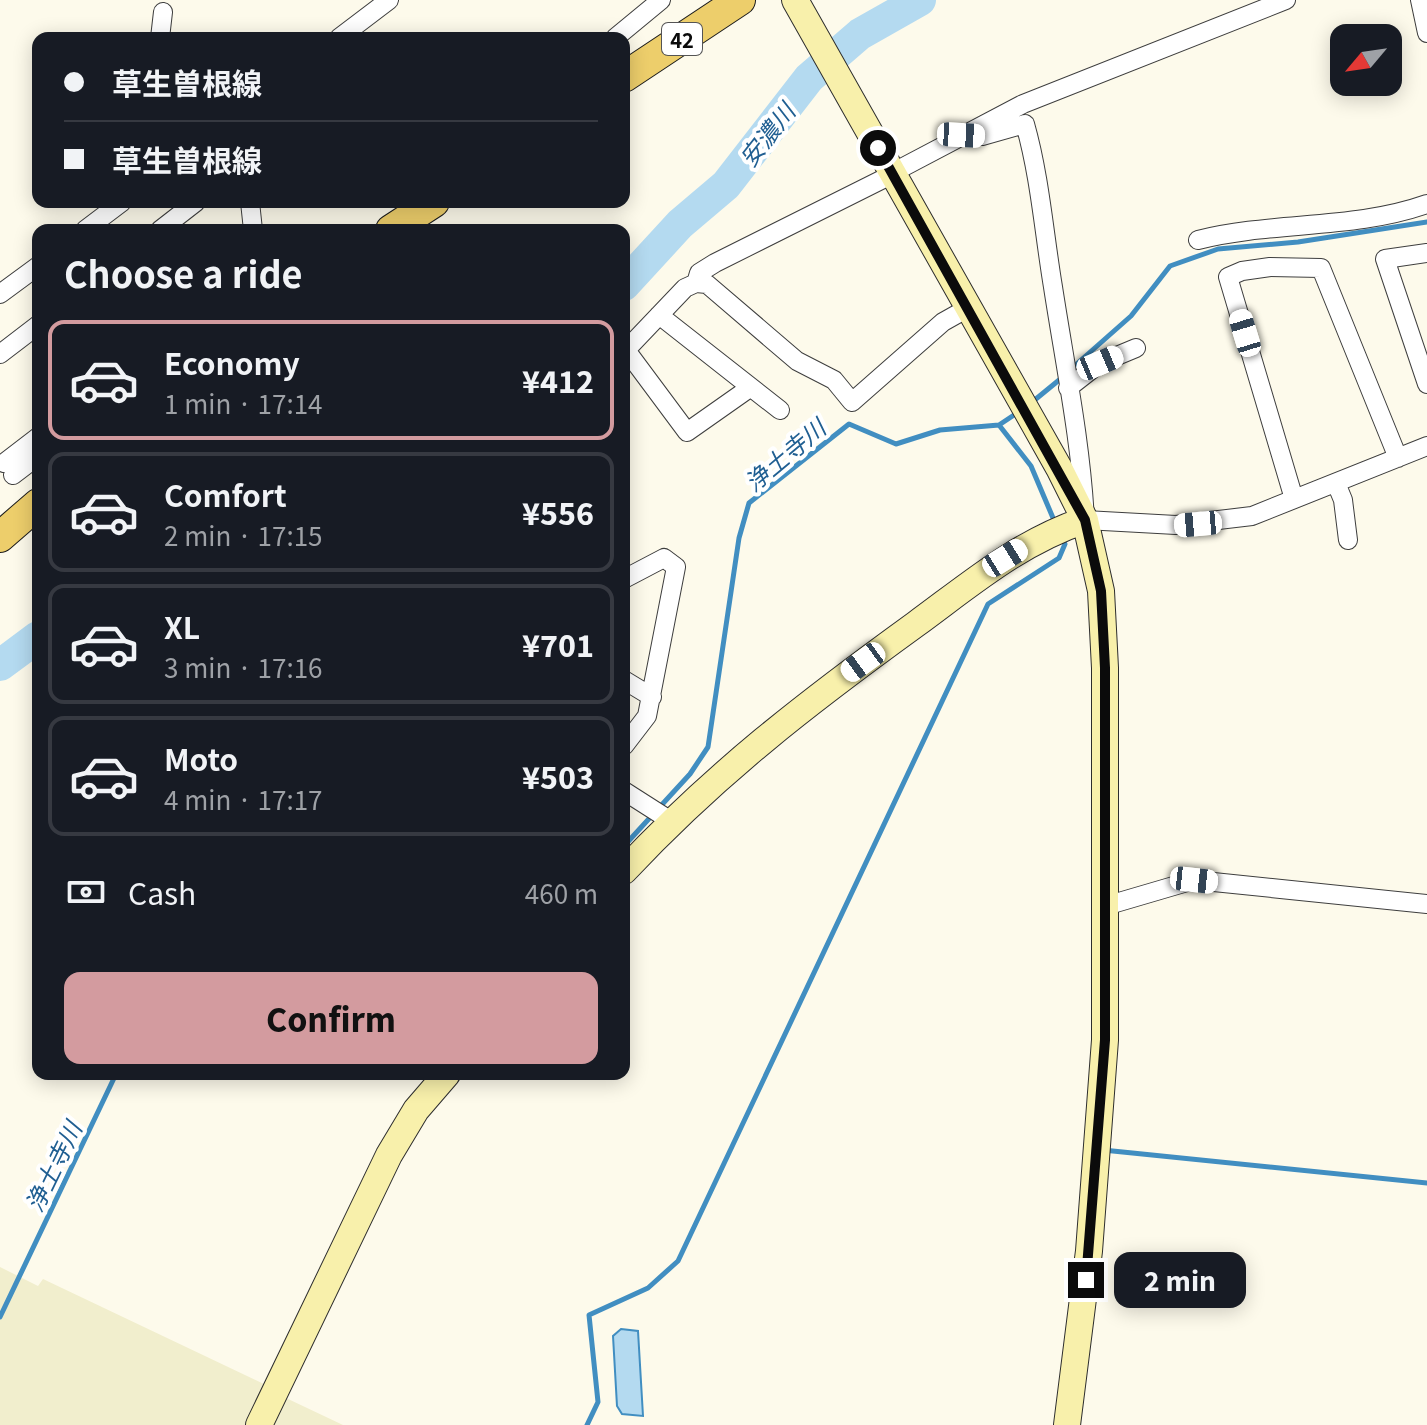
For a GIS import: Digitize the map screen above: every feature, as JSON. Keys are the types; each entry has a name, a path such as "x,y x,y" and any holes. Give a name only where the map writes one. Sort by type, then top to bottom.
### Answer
{"main road":[{"name":"42","path":"630,66 740,0"},
{"path":"795,0 1085,520 1104,623 1102,907 1105,1040 1100,1133 1071,1425"},
{"path":"400,224 425,208"},
{"path":"0,537 15,477"},
{"path":"630,865 671,821 793,713 1005,558 1045,534 1085,520"},
{"path":"259,1425 389,1155 416,1110 442,1080"}],"street":[{"path":"347,32 389,0"},
{"path":"622,32 661,0"},
{"path":"696,283 699,273 715,263 1023,104 1286,0"},
{"path":"1420,0 1427,33"},
{"path":"161,32 163,12"},
{"path":"961,135 982,136 1025,124 1035,158 1082,467 1085,520 1176,525 1252,516 1427,446"},
{"path":"1198,240 1250,230 1396,214 1427,204"},
{"path":"93,224 114,208"},
{"path":"168,224 188,208"},
{"path":"1427,253 1385,259 1427,384"},
{"path":"1294,499 1228,277 1242,271 1321,268 1398,458"},
{"path":"0,294 32,270"},
{"path":"630,346 685,288 696,283 707,284 797,361 834,380 852,402 943,322 968,308"},
{"path":"659,315 780,410"},
{"path":"0,354 32,330"},
{"path":"1068,387 1100,363 1136,348"},
{"path":"630,358 687,432 751,387"},
{"path":"15,477 32,447"},
{"path":"15,477 32,461"},
{"path":"1336,483 1343,500 1348,540"},
{"path":"630,576 664,558 676,567 647,716 630,738"},
{"path":"630,684 652,697"},
{"path":"630,795 671,821"},
{"path":"1102,907 1194,880 1427,904"}],"shaded area":[{"path":"0,1267 38,1286 43,1279 266,1385 246,1425 0,1425"},
{"path":"286,1398 343,1425 273,1425"}],"water":[{"path":"621,1329 638,1331 643,1416 622,1414 617,1406 613,1336"}],"waterway":[{"name":"安濃川","path":"630,278 680,224 726,185 809,78 860,34 920,0"},
{"name":"浄土寺川","path":"1071,369 1131,316 1170,266 1218,249 1298,242 1427,222"},
{"name":"浄土寺川","path":"1031,403 1064,376"},
{"name":"浄土寺川","path":"630,839 690,774 708,747 739,538 749,503 849,424 896,444 940,430 999,425 1017,413"},
{"path":"999,425 1031,466 1056,525"},
{"path":"587,1425 598,1402 589,1315 648,1288 678,1261 988,604 1059,558 1065,544 1062,538"},
{"name":"安濃川","path":"0,665 32,641"},
{"name":"浄土寺川","path":"0,1317 113,1080"},
{"path":"1103,1150 1427,1183"}],"route":[{"path":"878,148 1059,468 1085,520 1101,591 1105,668 1102,907 1105,1040 1086,1280"}]}
